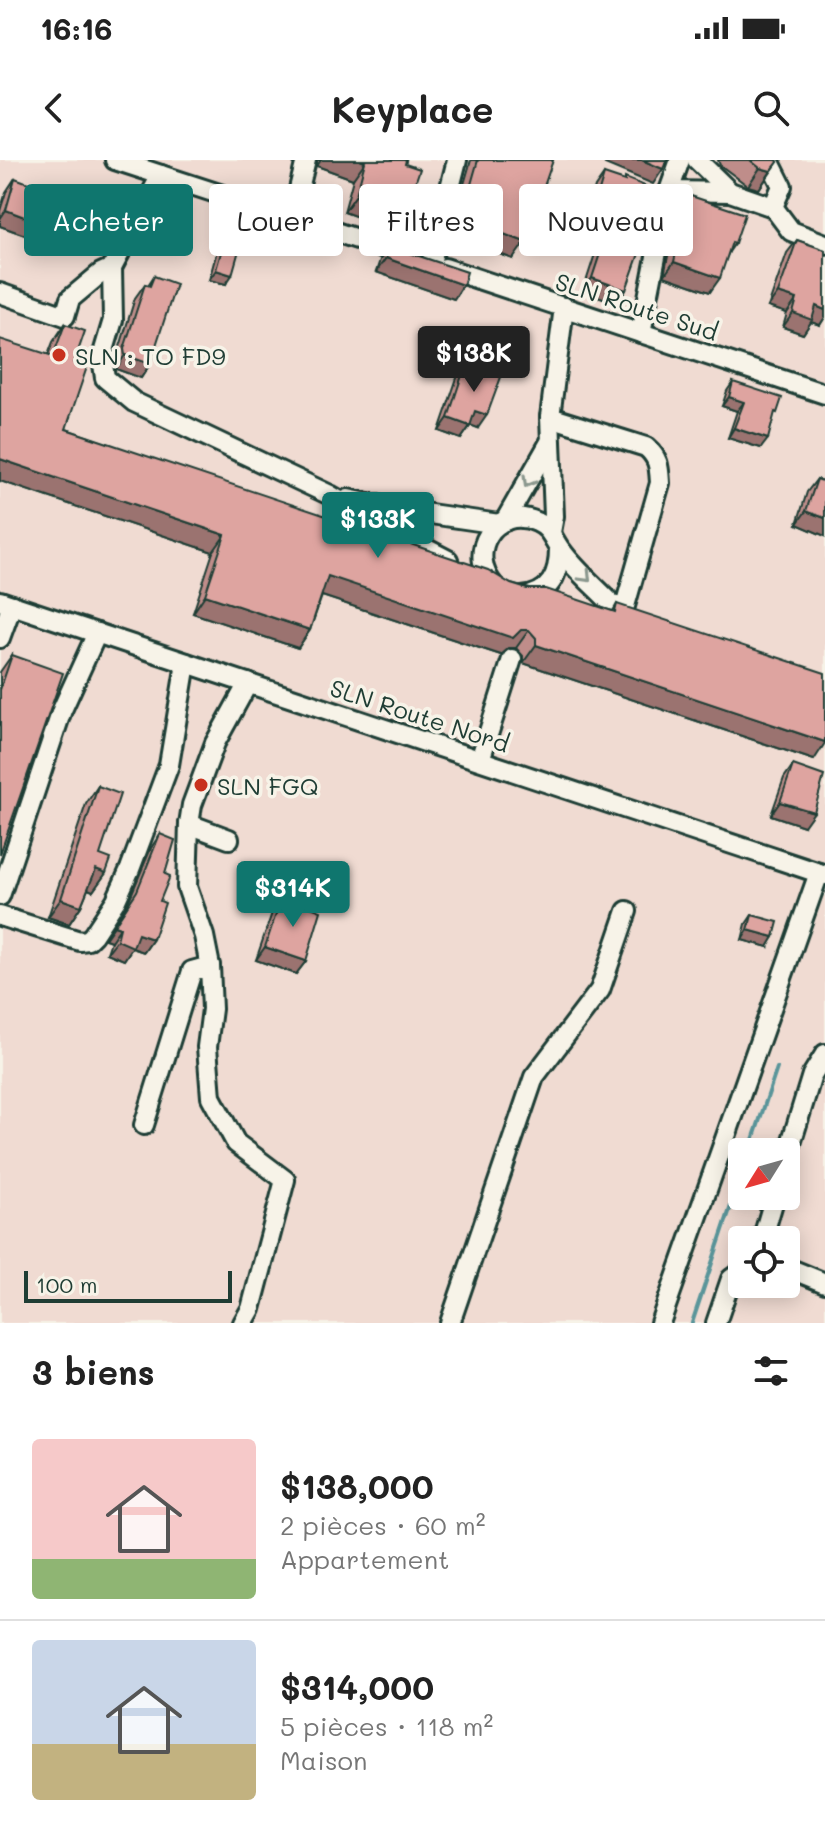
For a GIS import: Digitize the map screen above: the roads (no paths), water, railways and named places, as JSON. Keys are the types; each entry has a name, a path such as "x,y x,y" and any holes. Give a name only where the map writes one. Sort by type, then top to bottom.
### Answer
{"lane":[{"name":"SLN Route Sud","path":"116,160 209,191"},
{"path":"300,184 306,160"},
{"path":"431,263 457,160"},
{"path":"671,184 680,160"},
{"path":"697,160 730,192"},
{"path":"769,160 782,186 773,207"},
{"path":"0,293 65,316 70,299 106,270 161,175"},
{"path":"693,191 730,192 773,207 791,231 825,244"},
{"name":"SLN Route Sud","path":"343,235 825,394"},
{"path":"641,333 656,256"},
{"path":"106,270 113,320 102,357 105,378 134,402 330,495 488,580 505,594 559,601"},
{"path":"531,598 551,582 559,566 555,540 550,417 564,307"},
{"path":"550,417 646,447 654,454 660,483 625,607"},
{"path":"488,580 481,556 484,544 490,532 502,523 550,442"},
{"path":"330,495 403,510 502,523 525,518 544,525 555,540 625,607"},
{"path":"0,638 6,603"},
{"name":"SLN Route Nord","path":"6,603 822,874"},
{"path":"582,606 625,607"},
{"path":"0,896 62,710 97,633"},
{"path":"480,760 512,659"},
{"path":"0,916 80,941 88,940 93,935 116,900 169,765 186,663"},
{"path":"243,1323 251,1309 285,1180 236,1143 211,1097 207,1047 212,1009 210,966 204,936 187,887 192,805 215,743 248,683"},
{"path":"215,743 233,749"},
{"path":"189,824 229,839"},
{"path":"660,1323 822,874"},
{"path":"450,1323 534,1077 600,990 627,911"},
{"path":"144,1125 192,971 210,966"},
{"path":"793,1138 812,1075 825,1054"},
{"path":"800,1273 825,1283"},
{"path":"716,1323 728,1288"}],"waterway":[{"path":"754,1138 777,1068"},
{"path":"692,1323 730,1210"}],"place":[{"name":"SLN : TO FD9","path":"59,355"},
{"name":"SLN FGQ","path":"201,785"}]}
